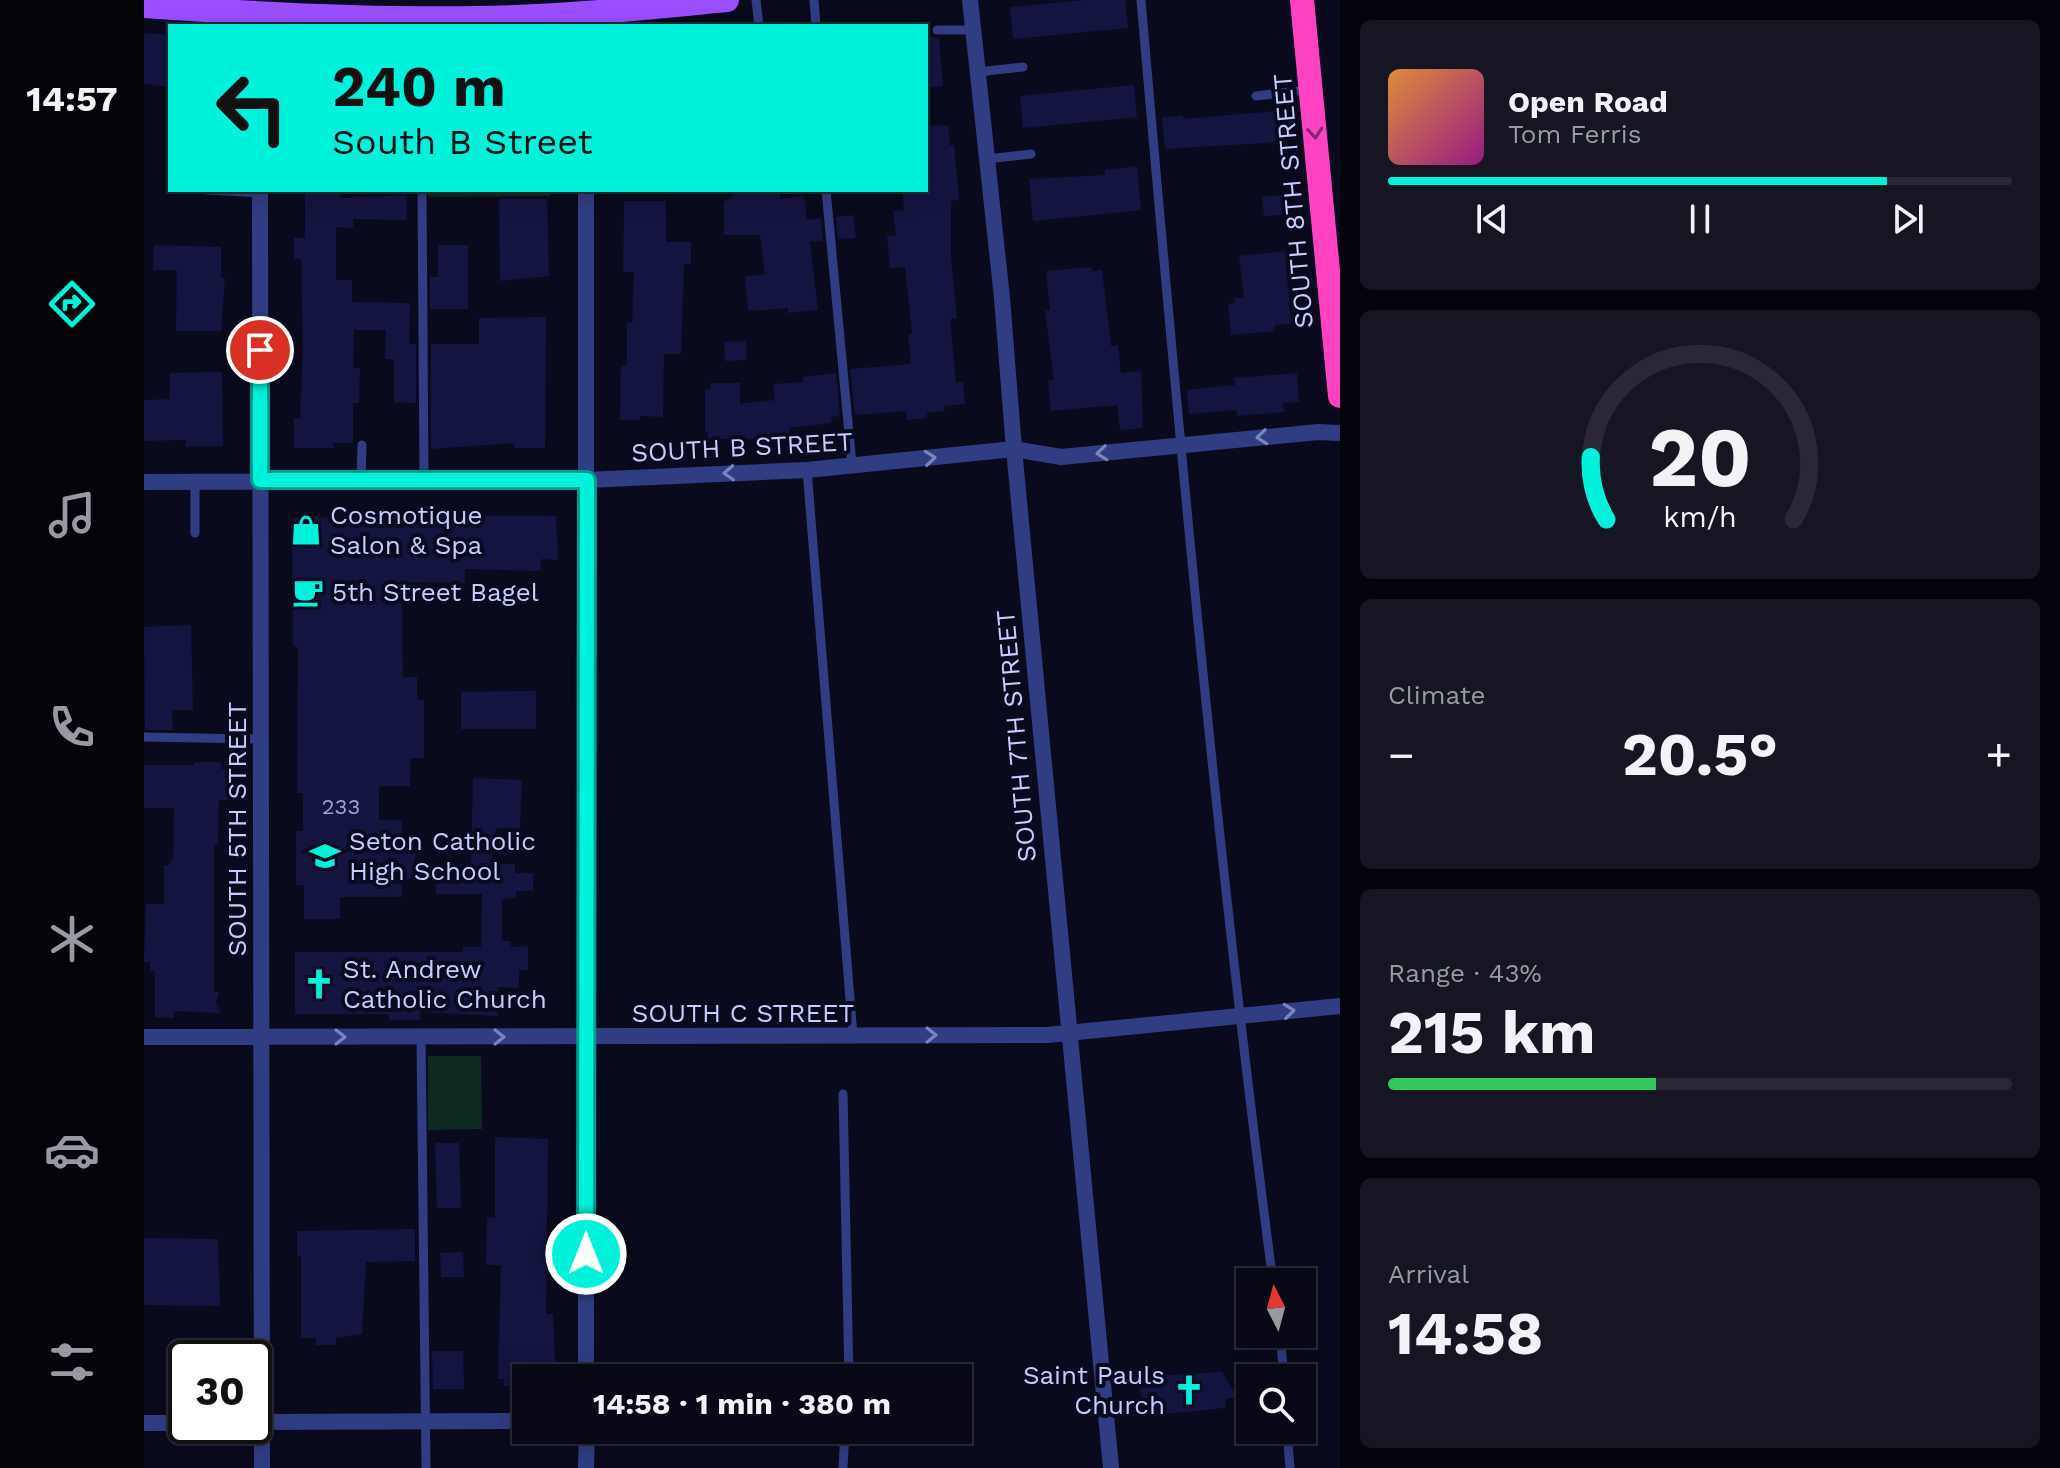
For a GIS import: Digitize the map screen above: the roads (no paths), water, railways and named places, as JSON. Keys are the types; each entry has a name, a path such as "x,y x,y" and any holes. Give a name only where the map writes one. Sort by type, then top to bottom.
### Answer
{"highway":[{"name":"SOUTH 8TH STREET","path":"1302,0 1340,396"}],"main road":[{"path":"144,6 260,14 582,13 727,0"}],"street":[{"name":"SOUTH 7TH STREET","path":"970,0 1111,1468"},
{"name":"SOUTH 5TH STREET","path":"259,1340 262,1036 260,192"},
{"path":"586,192 586,1364"},
{"name":"SOUTH B STREET","path":"144,482 587,480 807,470 1014,449 1061,457 1318,432 1340,433"},
{"name":"SOUTH C STREET","path":"144,1037 586,1038 1068,1032 1340,1006"},
{"path":"272,1422 512,1421"},
{"path":"144,1423 168,1423"},
{"name":"SOUTH 5TH STREET","path":"260,1444 262,1468"},
{"path":"586,1468 587,1444"}],"lane":[{"path":"756,0 759,24"},
{"path":"814,0 816,24"},
{"path":"1141,0 1180,445 1238,1016 1271,1268"},
{"path":"937,30 974,30"},
{"path":"978,72 1023,67"},
{"path":"1256,96 1311,90"},
{"path":"987,159 1031,154"},
{"path":"422,192 424,480"},
{"path":"826,192 852,465"},
{"path":"361,480 362,445"},
{"path":"807,470 853,1036"},
{"path":"195,481 195,533"},
{"path":"144,737 261,739"},
{"path":"421,1037 426,1468"},
{"path":"843,1094 849,1364"},
{"path":"843,1468 844,1444"},
{"path":"1288,1444 1290,1468"}],"place":[{"name":"Cosmotique Salon & Spa","path":"306,530"},
{"name":"5th Street Bagel","path":"308,592"},
{"name":"Seton Catholic High School","path":"325,856"},
{"name":"St. Andrew Catholic Church","path":"319,984"},
{"name":"Saint Pauls Church","path":"1189,1390"}]}
